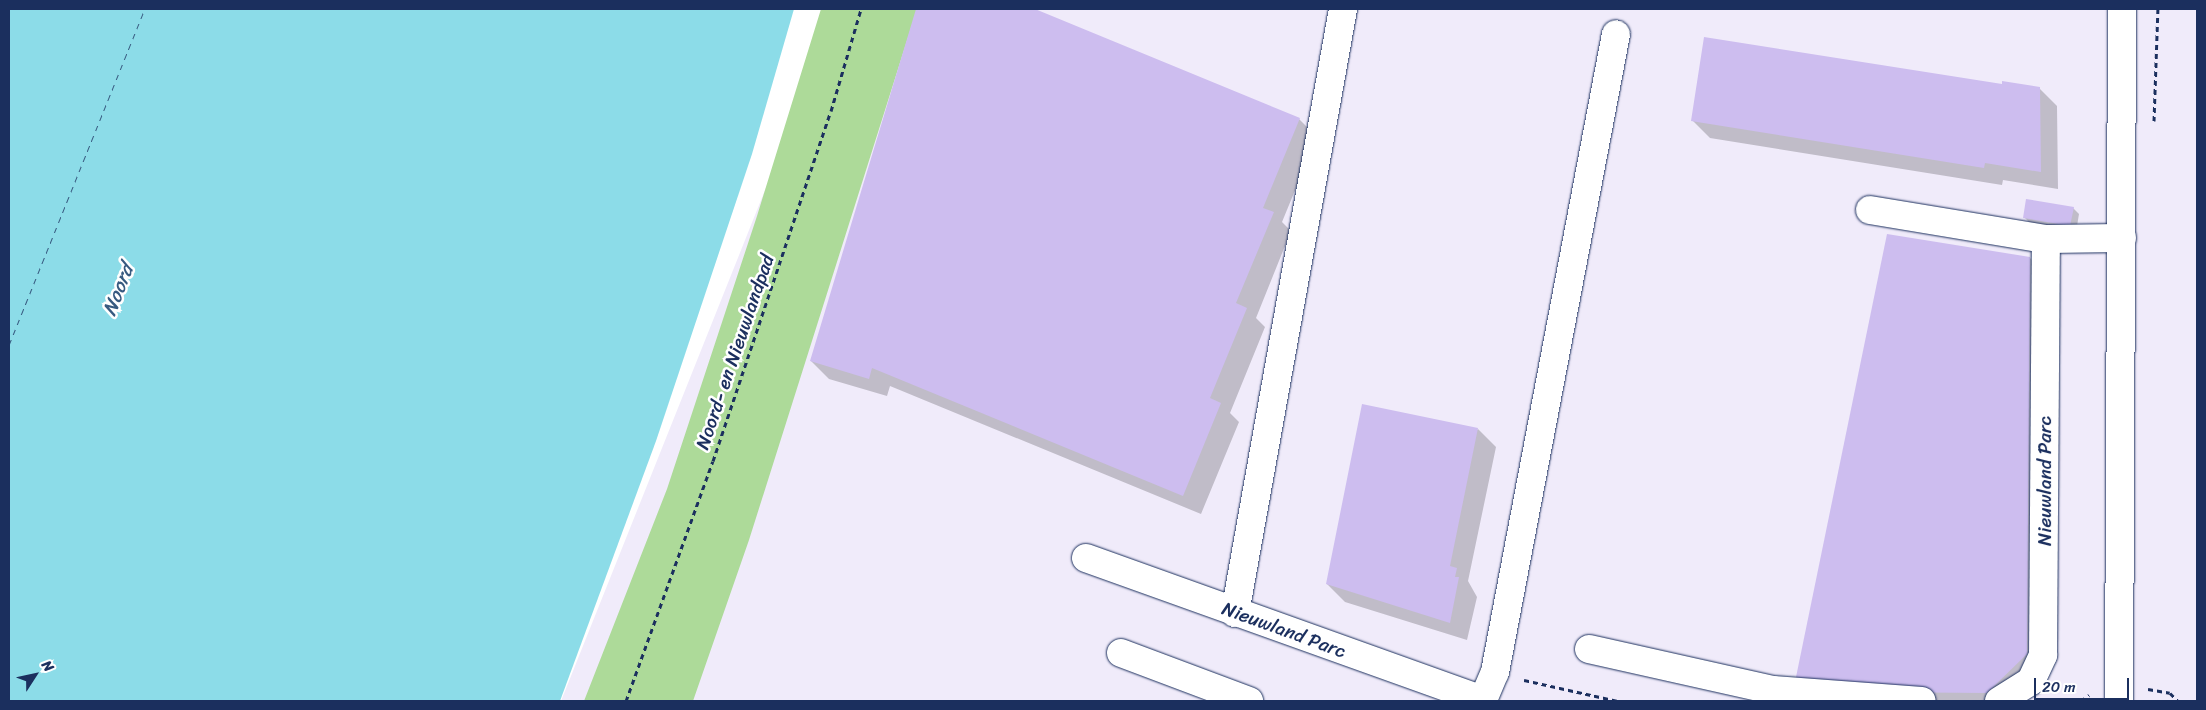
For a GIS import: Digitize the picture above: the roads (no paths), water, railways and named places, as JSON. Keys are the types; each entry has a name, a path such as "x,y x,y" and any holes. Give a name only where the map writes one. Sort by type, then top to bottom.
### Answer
{"street":[{"path":"1235,612 1343,9"},
{"path":"2120,701 2122,9"},
{"path":"1484,701 1494,672 1616,34"},
{"path":"1870,210 2046,239 2122,238"},
{"name":"Nieuwland Parc","path":"1999,701 2031,681 2043,656 2046,239"},
{"name":"Nieuwland Parc","path":"1086,558 1484,701"},
{"path":"1589,649 1772,696 1922,701"},
{"path":"1120,653 1249,701"}],"water":[{"name":"Noord","path":"9,9 794,9 752,154 656,441 560,701 9,701"}]}
